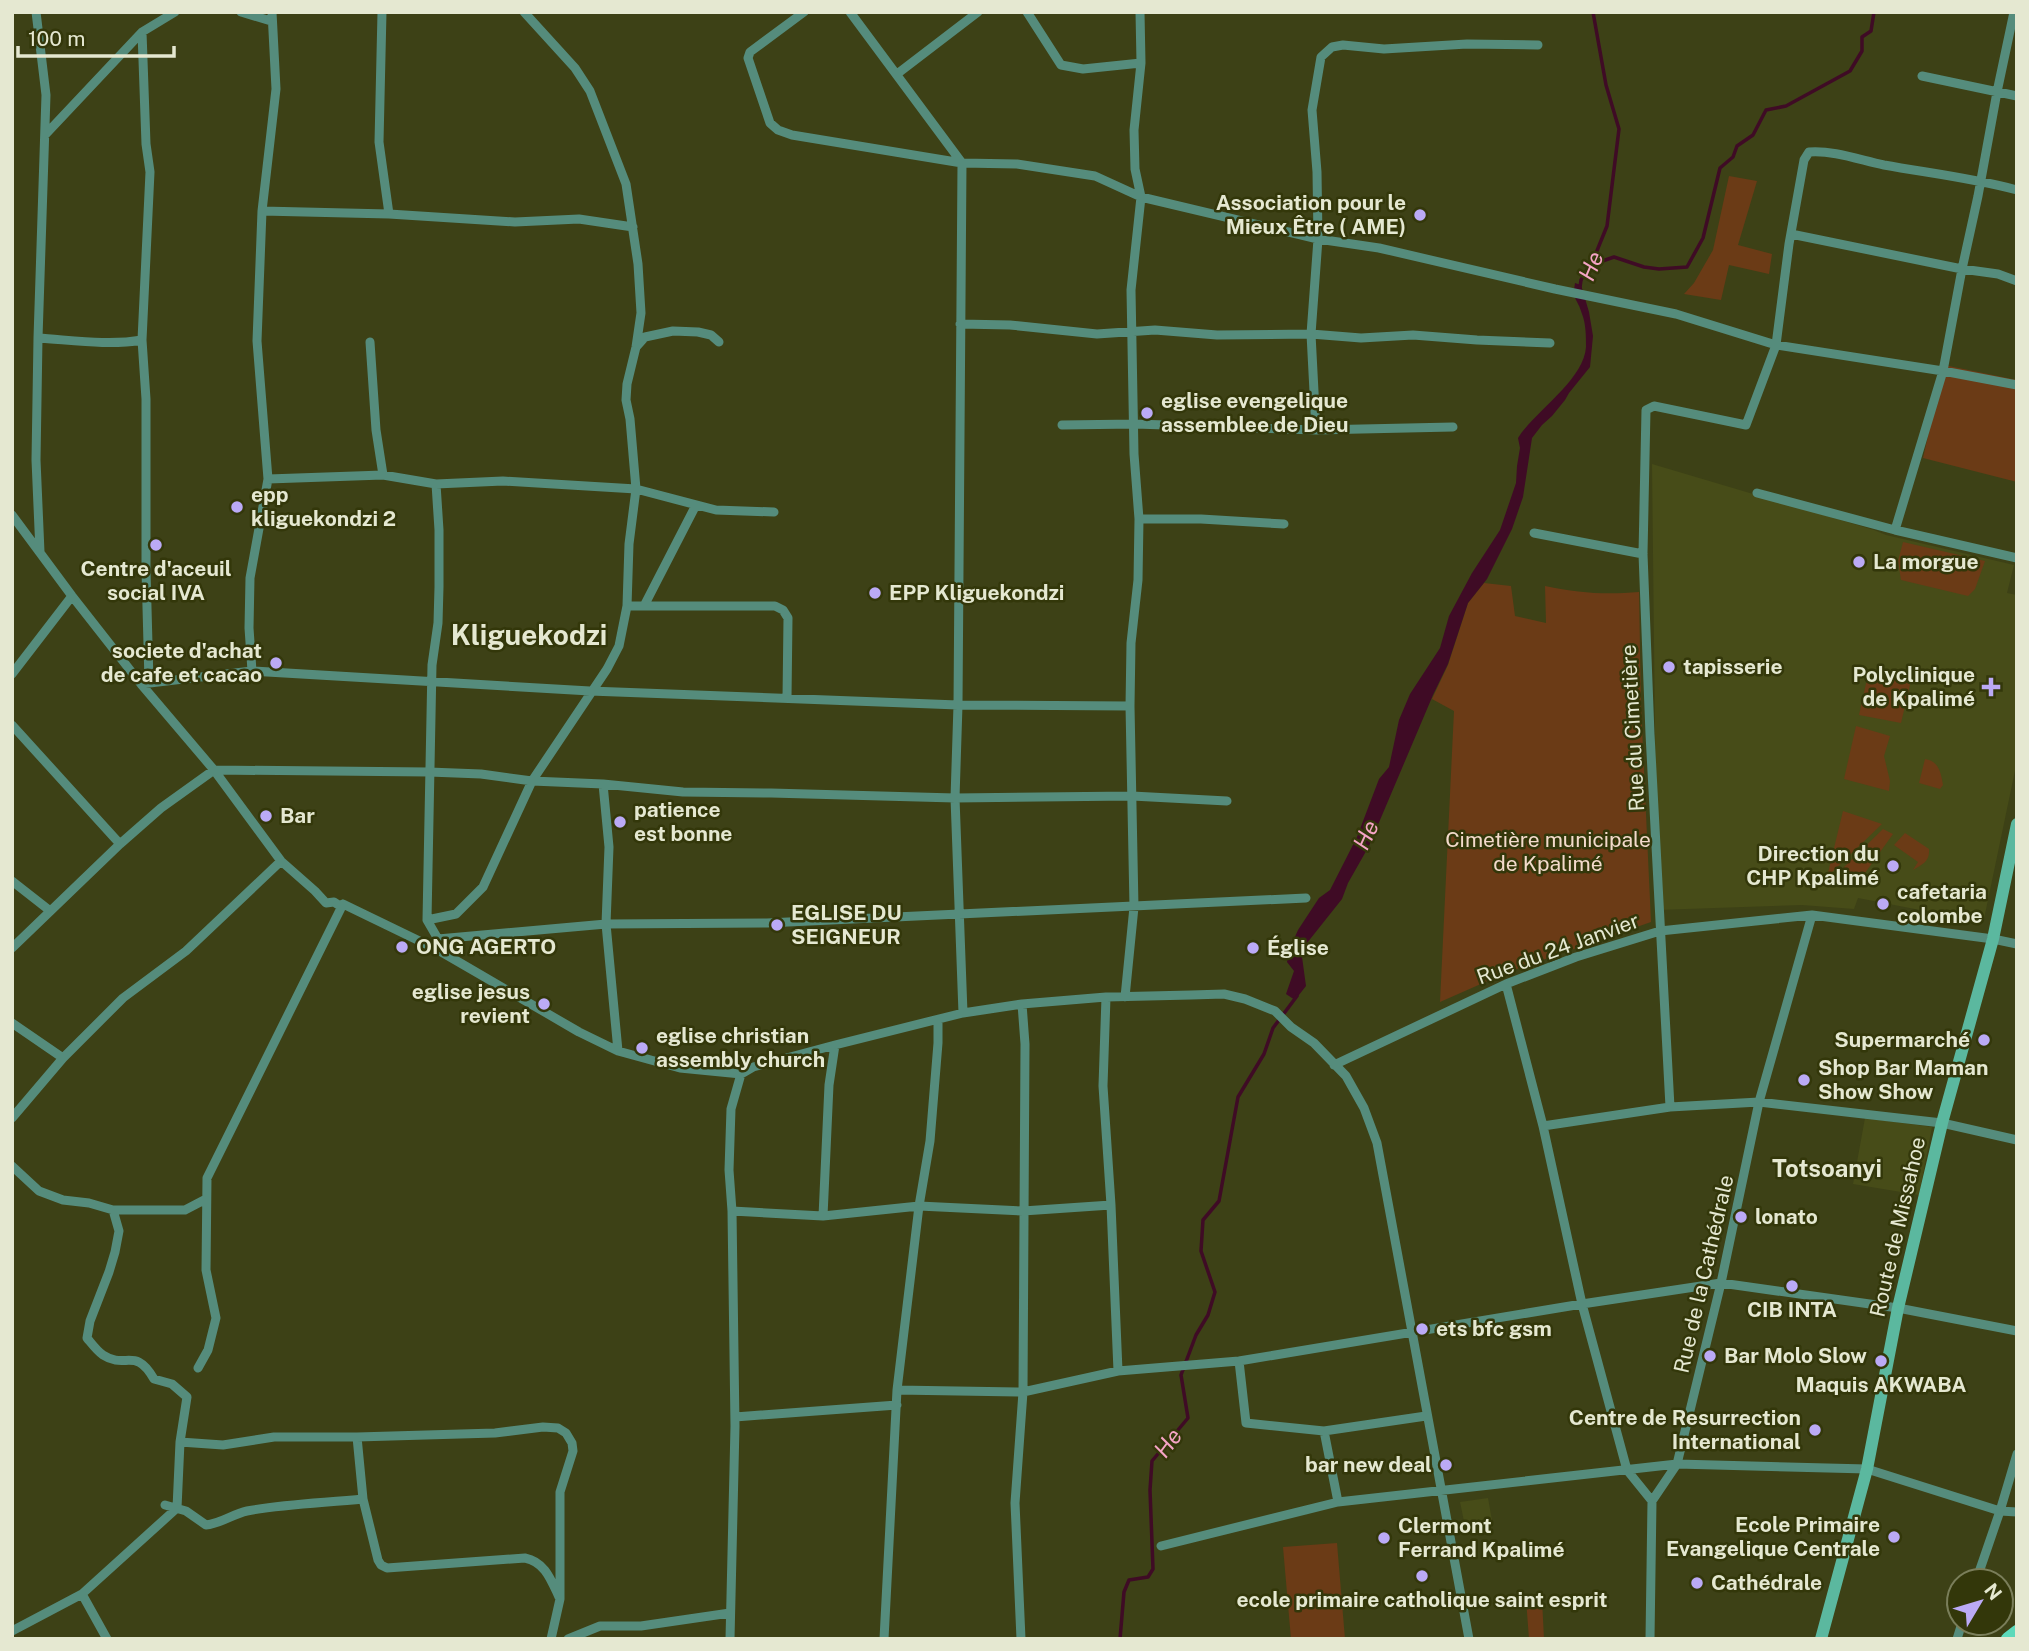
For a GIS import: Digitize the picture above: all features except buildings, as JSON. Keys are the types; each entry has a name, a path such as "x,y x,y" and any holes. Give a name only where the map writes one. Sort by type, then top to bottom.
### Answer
{"main road":[{"name":"Route de Missahoe","path":"1821,1639 1867,1469 1898,1308 1942,1123 1993,939 2017,824"},
{"path":"2008,1639 2017,1632"}],"street":[{"path":"36,12 47,95 36,460 40,553"},
{"path":"154,12 155,23"},
{"path":"45,135 142,32 175,12"},
{"path":"241,12 272,17 276,89 262,211 257,341 268,479 250,578 252,671"},
{"path":"382,12 379,142 389,214"},
{"path":"427,920 456,914 483,887 532,781 607,669 619,646 627,606 629,544 636,489 626,400 641,313 626,184 590,91 575,68 524,12"},
{"path":"804,12 750,52 748,58 770,123 778,130 792,135 962,163 1017,164 1094,176 1141,197 1318,239 1379,248 1676,314 1776,345 2017,385"},
{"path":"850,12 962,163 955,799 963,1013"},
{"path":"897,74 978,12"},
{"path":"1027,12 1061,65 1083,69 1141,63"},
{"path":"1125,997 1134,906 1130,706 1139,519 1134,454 1131,290 1141,197 1135,169 1134,130 1141,63 1140,12"},
{"path":"1895,530 1943,371 2014,12"},
{"path":"142,32 149,172 142,340 146,399 145,683"},
{"path":"1316,430 1311,334 1318,239 1317,172 1312,110 1321,57 1332,47 1343,45 1384,49 1467,44 1538,44"},
{"path":"1922,76 2017,96"},
{"path":"1776,345 1791,234 1804,160 1809,152 1825,152 1980,180 2017,190"},
{"path":"262,211 389,214 515,222 579,219 633,227"},
{"path":"1791,234 1998,274 2017,281"},
{"path":"960,324 1010,325 1097,334 1155,330 1217,335 1311,334 1361,338 1413,335 1550,343"},
{"path":"636,347 646,337 673,331 711,335 719,342"},
{"path":"38,338 142,340"},
{"path":"370,342 376,430 383,475"},
{"name":"Rue du Cimetière","path":"1670,1107 1643,554 1646,410 1654,406 1746,425 1776,345"},
{"path":"1062,425 1135,424 1316,430 1453,427"},
{"path":"268,479 383,475 436,484 503,481 636,489 716,510 774,512"},
{"path":"436,484 439,587 438,623 432,665 427,920 438,939 438,950"},
{"path":"1758,493 1895,530 2017,558"},
{"path":"644,606 696,505"},
{"path":"12,515 72,596 214,770 281,861 326,903 334,902 340,906 343,904 438,950 579,1032 618,1051 680,1068 741,1074 753,1067 963,1013 1022,1004 1106,997 1224,994 1275,1011 1291,1027 1314,1043 1346,1076 1364,1108 1377,1143 1469,1639"},
{"path":"1139,519 1201,519 1284,524"},
{"path":"1534,533 1643,554"},
{"path":"12,674 72,596"},
{"path":"627,606 775,606 783,610 788,618 787,698"},
{"path":"145,683 252,671 590,691 958,705 1130,706"},
{"path":"12,725 120,844"},
{"path":"12,948 120,844 161,808 214,770 481,774 532,781 603,784 683,792 955,799 1132,796 1227,801"},
{"path":"603,784 609,847 606,924 618,1051"},
{"path":"12,1118 63,1058 123,999 187,951 281,861"},
{"path":"12,881 50,910"},
{"path":"438,939 606,924 767,923 1306,898"},
{"path":"198,1367 208,1350 216,1318 206,1270 207,1178 343,904"},
{"name":"Rue du 24 Janvier","path":"1334,1065 1506,984 1586,954 1660,931 1812,915 2017,944"},
{"name":"Rue de la Cathédrale","path":"1652,1501 1677,1464 1721,1283 1759,1102 1812,915"},
{"path":"1506,984 1543,1126 1582,1304 1626,1470 1652,1501 1650,1639"},
{"path":"1106,997 1103,1086 1118,1371"},
{"path":"1021,1639 1015,1503 1023,1392 1025,1044 1022,1004"},
{"path":"884,1639 897,1390 919,1206 930,1141 938,1020"},
{"path":"12,1023 63,1058"},
{"path":"823,1216 829,1085 835,1045"},
{"path":"730,1639 735,1417 729,1170 731,1109 741,1074"},
{"path":"1543,1126 1670,1107 1759,1102 1942,1123 2017,1140"},
{"path":"12,1166 39,1191 63,1200 89,1203 113,1210 186,1210 206,1199"},
{"path":"732,1211 823,1216 919,1206 1023,1211 1111,1205"},
{"path":"12,1631 82,1594 177,1508 180,1442 187,1397 172,1384 154,1379 143,1363 134,1359 104,1356 87,1338 90,1321 110,1272 115,1252 119,1231 113,1210"},
{"path":"897,1390 1023,1392 1118,1371 1239,1361 1721,1283 1898,1308 2017,1331"},
{"path":"1239,1361 1245,1423 1324,1431 1426,1416"},
{"path":"735,1417 897,1405"},
{"path":"180,1442 223,1445 274,1437 495,1433 543,1427 558,1428 566,1433 573,1451 560,1492 560,1599 551,1639"},
{"path":"1324,1431 1338,1502"},
{"path":"357,1437 363,1499 378,1560 383,1566 387,1568 525,1558 536,1561 547,1573 560,1599"},
{"path":"1981,1567 2017,1454"},
{"path":"1161,1546 1338,1502 1677,1464 1867,1469 2000,1511 2017,1512"},
{"path":"165,1505 194,1516 206,1525 212,1525 234,1514 263,1508 363,1499"},
{"path":"82,1594 107,1639"},
{"path":"568,1639 600,1626 641,1626 730,1613"},
{"path":"641,1626 641,1639"}],"shaded area":[{"path":"1652,464 1886,535 2014,565 2007,593 2017,595 2017,761 1984,919 1977,921 1858,898 1854,909 1802,905 1657,910"},
{"path":"1865,1118 1932,1127 1919,1195 1853,1184"},
{"path":"1488,1498 1493,1526 1466,1531 1460,1502"}],"green space":[{"path":"1729,176 1757,181 1738,245 1772,254 1769,274 1729,265 1721,300 1684,294 1694,283 1713,250"},
{"path":"1944,365 2017,380 2017,482 1923,458"},
{"path":"1903,542 1985,561 1975,589 1968,596 1901,580 1898,561"},
{"name":"Cimetière municipale de Kpalimé","path":"1484,583 1511,586 1515,616 1546,623 1545,586 1592,593 1639,592 1641,706 1651,922 1508,972 1440,1002 1454,711 1432,699 1448,665 1468,603"},
{"path":"1903,670 1913,672 1901,723 1859,715 1867,679"},
{"path":"1856,726 1890,736 1884,756 1890,781 1889,791 1844,779"},
{"path":"1925,759 1938,768 1943,785 1940,789 1919,783"},
{"path":"1843,811 1882,824 1827,877"},
{"path":"1883,829 1893,834 1865,873 1878,885 1841,887 1838,873"},
{"path":"1905,833 1929,849 1927,859 1913,870 1918,862 1894,845"},
{"path":"1337,1543 1345,1639 1291,1639 1283,1547"},
{"path":"1526,1599 1542,1599 1544,1639 1529,1639"}],"water":[{"path":"1575,283 1581,285 1589,312 1593,336 1590,367 1532,438 1523,497 1512,529 1487,579 1468,603 1448,664 1369,846 1342,899 1307,943 1302,957 1306,986 1295,1000 1286,994 1294,971 1287,962 1290,948 1298,930 1319,898 1330,890 1357,837 1379,779 1389,767 1399,720 1410,694 1440,648 1449,616 1472,573 1500,530 1516,483 1520,448 1518,438 1568,383 1583,359 1586,330 1575,297"}],"waterway":[{"name":"He","path":"1580,287 1607,226 1619,129 1606,85 1593,12"},
{"path":"1591,265 1614,257 1644,267 1687,267 1703,238 1720,168 1733,157 1737,146 1753,135 1766,110 1786,106 1850,71 1862,51 1862,37 1871,31 1874,12"},
{"name":"He","path":"1120,1639 1124,1592 1129,1580 1148,1577 1153,1569 1150,1490 1152,1461 1188,1418 1181,1375 1196,1335 1208,1315 1215,1292 1201,1251 1203,1220 1219,1201 1238,1097 1264,1054 1273,1028 1297,996"}],"place":[{"name":"Association pour le Mieux Être ( AME)","path":"1420,215"},
{"name":"eglise evengelique assemblee de Dieu","path":"1147,413"},
{"name":"epp kliguekondzi 2","path":"237,507"},
{"name":"Centre d'aceuil social IVA","path":"156,545"},
{"name":"La morgue","path":"1859,562"},
{"name":"EPP Kliguekondzi","path":"875,593"},
{"name":"societe d'achat de cafe et cacao","path":"276,663"},
{"name":"tapisserie","path":"1669,667"},
{"name":"Polyclinique de Kpalimé","path":"1991,687"},
{"name":"Bar","path":"266,816"},
{"name":"patience est bonne","path":"620,822"},
{"name":"Direction du CHP Kpalimé","path":"1893,866"},
{"name":"cafetaria colombe","path":"1883,904"},
{"name":"EGLISE DU SEIGNEUR","path":"777,925"},
{"name":"ONG AGERTO","path":"402,947"},
{"name":"Église","path":"1253,948"},
{"name":"eglise jesus revient","path":"544,1004"},
{"name":"Supermarché","path":"1984,1040"},
{"name":"eglise christian assembly church","path":"642,1048"},
{"name":"Shop Bar Maman Show Show","path":"1804,1080"},
{"name":"lonato","path":"1741,1217"},
{"name":"CIB INTA","path":"1792,1286"},
{"name":"ets bfc gsm","path":"1422,1329"},
{"name":"Bar Molo Slow","path":"1710,1356"},
{"name":"Maquis AKWABA","path":"1881,1361"},
{"name":"Centre de Resurrection International","path":"1815,1430"},
{"name":"bar new deal","path":"1446,1465"},
{"name":"Ecole Primaire Evangelique Centrale","path":"1894,1537"},
{"name":"Clermont Ferrand Kpalimé","path":"1384,1538"},
{"name":"ecole primaire catholique saint esprit","path":"1422,1576"},
{"name":"Cathédrale","path":"1697,1583"}],"district":[{"name":"Kliguekodzi","path":"529,635"},
{"name":"Totsoanyi","path":"1827,1169"}]}
